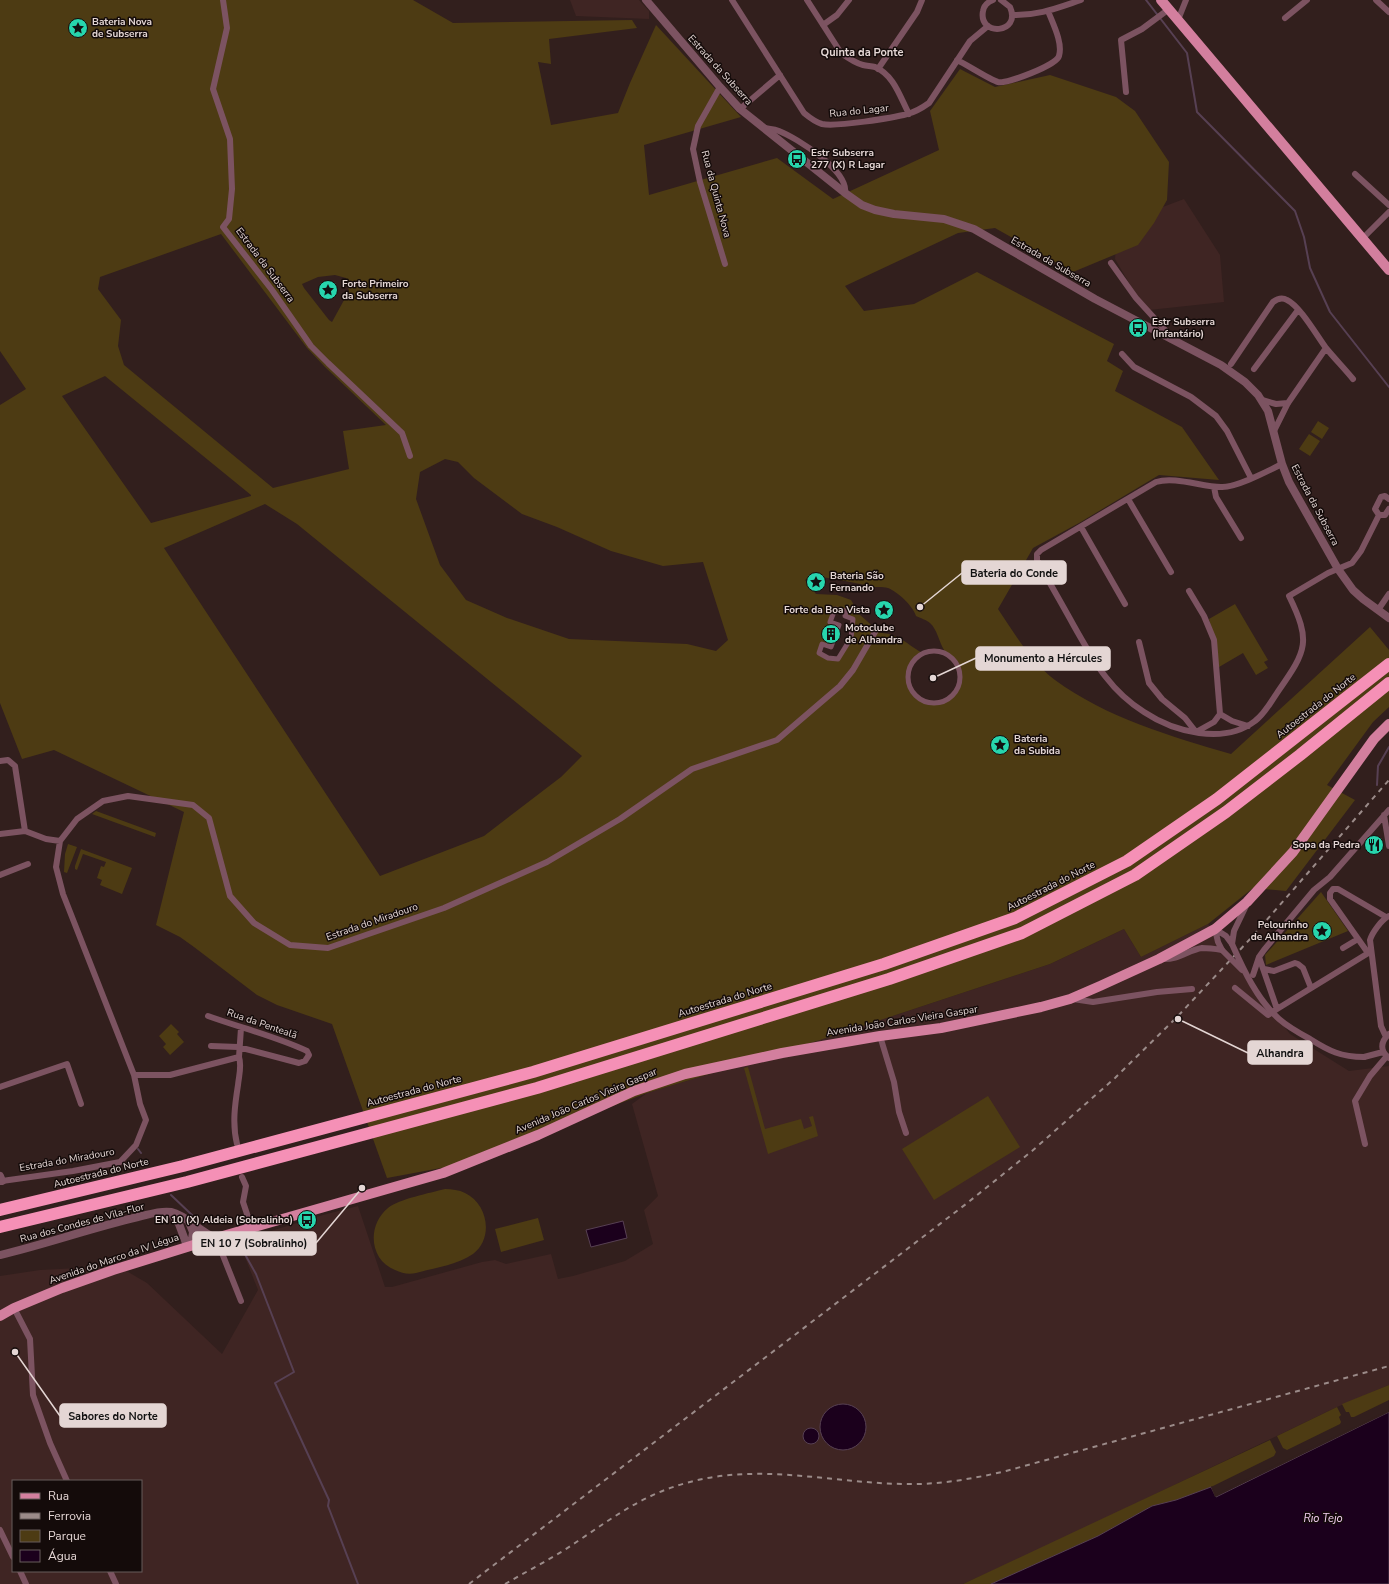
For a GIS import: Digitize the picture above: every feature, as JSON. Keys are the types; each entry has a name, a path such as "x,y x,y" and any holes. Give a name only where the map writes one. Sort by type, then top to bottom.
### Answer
{"highway":[{"name":"Autoestrada do Norte","path":"0,1210 183,1166 533,1072 884,964 1015,918 1127,861 1217,798 1389,664"},
{"path":"0,1227 187,1182 537,1088 889,979 1022,933 1135,875 1226,812 1300,755 1389,683"}],"main road":[{"path":"1161,0 1167,11 1178,20 1389,270"},
{"name":"Avenida João Carlos Vieira Gaspar","path":"354,1199 443,1173 552,1129 634,1092 669,1078 701,1069 880,1036 941,1028 1041,1007 1070,999 1159,958 1214,929 1247,902 1293,852 1374,739 1389,724"},
{"name":"Avenida do Marco da IV Légua","path":"0,1316 14,1308 69,1285 179,1249 354,1199"}],"street":[{"name":"Estrada da Subserra","path":"223,0 227,28 213,89 230,139 232,190 229,219 223,227 272,290 311,346 402,433 410,456"},
{"name":"Estrada da Subserra","path":"646,0 740,109 862,205 875,210 894,214 944,218 974,229 1089,295 1228,369 1252,388 1262,400 1268,411 1282,464 1296,494 1338,569 1354,590 1389,618"},
{"name":"Rua do Lagar","path":"732,0 804,113 815,122 821,124 831,125 891,118 922,109 929,103 970,41 988,26"},
{"path":"807,0 841,53 849,59 862,65 884,72 892,79 909,114"},
{"path":"823,25 837,15 849,0"},
{"path":"878,69 917,12 922,0"},
{"path":"993,0 986,4 982,13 988,26 996,29 1006,27 1011,20 1012,15 1010,6 1001,0"},
{"path":"1012,15 1028,16 1048,12 1081,0"},
{"path":"1178,20 1186,0"},
{"path":"1285,18 1307,0"},
{"path":"1376,0 1389,12"},
{"path":"1126,92 1121,40 1157,20 1167,11"},
{"path":"957,60 998,82 1007,82 1052,64 1059,58 1060,48 1048,12"},
{"path":"740,109 780,75"},
{"name":"Rua da Quinta Nova","path":"720,87 698,126 693,149 700,182 725,264"},
{"path":"764,128 776,130 807,146 831,165 836,170 845,187 845,193"},
{"path":"1355,174 1389,205"},
{"path":"1362,239 1389,212"},
{"path":"1111,263 1136,298 1166,331 1170,339"},
{"path":"1231,364 1273,302 1276,299 1284,299 1288,300 1298,310 1326,348 1353,378"},
{"path":"1254,369 1298,310"},
{"path":"1274,431 1288,403 1326,348"},
{"path":"1122,354 1134,367 1191,397 1212,412 1227,431 1251,478"},
{"path":"1262,400 1276,404 1288,403"},
{"path":"1282,464 1251,478 1224,487 1161,480 1041,550 1037,554 1037,560 1097,667 1110,684 1144,713 1173,726 1196,732 1226,734 1236,732 1257,720 1299,661 1302,650 1302,629 1289,596 1352,563 1358,557 1379,515"},
{"path":"1214,486 1216,497 1241,538"},
{"path":"1379,515 1375,509 1381,497 1385,496 1389,498"},
{"path":"1128,499 1171,572"},
{"path":"1379,515 1385,515 1389,508"},
{"path":"1081,527 1125,604"},
{"path":"1189,591 1204,616 1214,640 1220,714 1214,722 1196,732"},
{"path":"1378,610 1389,594"},
{"path":"835,609 846,612 845,616 853,619 851,638 838,659 828,658 819,653 822,644 831,647 839,625 830,622 835,609"},
{"name":"Estrada do Miradouro","path":"1,1179 73,1171 120,1162 136,1145 146,1120 140,1104 134,1075 63,894 56,867 60,841 77,819 103,801 128,796 193,805 209,818 230,896 254,923 290,945 328,948 444,908 547,862 620,819 692,769 777,740 840,686 853,670 875,632"},
{"path":"1139,642 1149,683 1162,699 1185,718 1196,732"},
{"path":"929,651 942,652 950,656 956,662 960,674 959,685 954,694 950,698 939,702 927,702 916,696 908,679 910,666 913,661 918,656 929,651"},
{"path":"1220,714 1232,721 1248,726"},
{"path":"0,761 8,760 15,766 25,831"},
{"path":"1387,812 1389,846"},
{"path":"1253,975 1259,957 1314,890 1330,877 1387,812"},
{"path":"0,834 25,831 46,839 60,841"},
{"path":"0,874 28,864"},
{"path":"1369,952 1330,899 1329,895 1333,889 1338,889 1388,917 1370,938 1369,952 1382,1026 1387,1036 1382,1045 1386,1055"},
{"path":"1232,944 1234,931 1247,902"},
{"path":"1214,929 1226,936 1232,944 1243,971 1254,988 1272,1012 1286,1025 1328,1050 1339,1054 1364,1057 1386,1055"},
{"path":"1214,929 1222,950 1243,971"},
{"path":"1343,948 1358,939"},
{"path":"1159,958 1174,958 1201,948 1222,950"},
{"path":"1235,988 1268,1015 1369,952"},
{"path":"1259,957 1277,1009"},
{"path":"1264,969 1274,971 1298,964 1302,968 1311,988"},
{"path":"1070,999 1094,1002 1157,992 1192,989"},
{"name":"Rua da Pentealã","path":"208,1016 241,1028 286,1041 309,1053 306,1061 299,1063 238,1047"},
{"path":"237,1144 234,1124 240,1061 238,1057 238,1047 241,1028"},
{"path":"880,1036 894,1082 899,1112 906,1133"},
{"path":"211,1046 238,1047"},
{"path":"1365,1144 1355,1101 1370,1076 1386,1055"},
{"path":"134,1075 170,1075 238,1057"},
{"path":"0,1087 67,1064 81,1104"},
{"path":"242,1176 246,1186 243,1202 248,1217 246,1230"},
{"name":"Rua dos Condes de Vila-Flor","path":"0,1256 126,1220 162,1212 170,1212"},
{"path":"170,1212 179,1225 186,1243 191,1246 193,1232 189,1221"},
{"path":"170,1212 182,1217 204,1233 216,1238 241,1301"},
{"path":"179,1249 183,1244 184,1237"},
{"path":"14,1308 22,1320 30,1339 33,1395 50,1443 67,1480"},
{"path":"0,1530 12,1555"},
{"path":"20,1572 26,1584"},
{"path":"110,1572 116,1584"}],"shaded area":[{"path":"570,0 639,0 649,11 649,19 576,16"},
{"path":"1184,199 1220,255 1224,302 1149,310 1138,298 1115,259 1116,247 1139,216"},
{"path":"1208,924 1239,968 1290,1034 1349,1071 1389,1066 1389,1385 1337,1407 1041,1549 963,1584 0,1584 0,1276 40,1270 118,1266 147,1283 222,1354 258,1290 243,1252 252,1251 248,1238 358,1206 385,1287 392,1287 482,1262 495,1260 506,1264 551,1254 558,1279 625,1261 653,1244 644,1210 658,1196 632,1104 647,1093 820,1040 1050,964 1124,929 1141,957"}],"green space":[{"path":"0,0 413,0 453,23 632,20 637,28 549,39 551,64 538,62 551,125 618,113 656,25 741,117 644,145 649,195 777,158 833,199 939,150 930,111 960,69 995,87 1050,75 1116,97 1135,111 1169,162 1167,200 1154,223 1138,245 1073,272 995,228 958,233 845,286 864,311 914,304 977,272 1114,344 1107,361 1123,371 1115,391 1182,427 1219,480 1159,475 1079,523 1033,548 998,609 1038,665 1055,680 1074,693 1117,715 1163,733 1231,754 1370,627 1389,650 1389,707 1373,722 1327,785 1355,800 1286,891 1253,888 1208,924 1141,957 1124,929 1050,964 820,1040 647,1093 457,1165 387,1178 332,1024 277,1005 257,995 180,937 156,925 184,812 54,750 22,759 0,703 0,405 26,389 0,351","holes":["74,22 84,28 83,35 70,28","221,234 307,348 386,425 343,431 349,469 273,488 124,365 118,346 121,320 98,289 100,277","335,275 346,278 349,291 332,322 302,284 318,277","105,376 251,495 151,523 62,396","445,459 458,462 474,478 522,514 557,527 611,551 663,566 703,562 728,640 716,651 687,644 569,639 507,618 466,600 440,565 416,499 420,472","265,504 297,524 582,756 561,777 484,836 380,876 164,548","812,576 872,587 886,587 892,590 905,600 916,616 930,623 944,650 956,663 959,669 960,682 956,691 948,698 938,702 928,702 918,698 911,690 908,674 912,663 923,653 896,636 875,632 877,630 859,614 851,600 837,595 816,594 805,580","836,609 846,611 845,616 853,619 851,638 838,659 819,653 822,644 831,647 839,625 830,622"]},
{"path":"1318,421 1329,428 1322,439 1311,432"},
{"path":"1309,434 1320,441 1310,456 1299,449"},
{"path":"1235,604 1268,660 1264,662 1268,668 1256,675 1243,653 1219,667 1209,619"},
{"path":"96,811 156,833 155,837 92,814"},
{"path":"68,844 77,847 67,873 64,872 65,854"},
{"path":"81,849 132,868 122,894 100,885 102,880 97,878 101,866 104,867 106,862 83,854 77,870 75,869"},
{"path":"1321,892 1348,931 1266,965 1265,955"},
{"path":"171,1024 179,1032 177,1034 184,1042 170,1055 163,1047 166,1044 159,1036"},
{"path":"748,1067 765,1129 801,1119 804,1129 812,1126 809,1117 813,1116 818,1136 768,1154 744,1068"},
{"path":"988,1096 1020,1147 934,1200 902,1149"},
{"path":"445,1189 465,1193 473,1198 479,1205 486,1222 486,1231 480,1247 473,1254 460,1261 413,1274 400,1272 386,1265 380,1258 374,1242 374,1232 381,1215 388,1208 399,1202"},
{"path":"538,1218 544,1240 501,1252 495,1229"},
{"path":"1389,1385 1389,1400 1354,1417 1351,1417 1349,1412 1346,1412 1342,1404"},
{"path":"1337,1407 1341,1415 1339,1417 1341,1422 1340,1424 1287,1450 1283,1448 1277,1436"},
{"path":"1270,1440 1276,1452 1274,1456 1211,1487 1176,1500 1152,1506 1098,1536 991,1584 963,1584"}],"water":[{"path":"623,1221 627,1238 591,1247 586,1230"},
{"path":"843,1404 856,1408 862,1414 866,1427 862,1440 856,1446 843,1450 830,1446 824,1440 820,1427 824,1414 830,1408"},
{"name":"Rio Tejo","path":"1389,1412 1389,1584 991,1584 1098,1536 1152,1506 1176,1500 1211,1487 1216,1497"},
{"path":"808,1428 814,1428 819,1433 817,1442 814,1444 808,1444 803,1439 803,1433"}],"pier":[{"path":"1389,1410 1389,1412 1215,1497 1211,1487 1212,1486 1216,1494"}],"waterway":[{"path":"1146,0 1187,53 1197,112 1295,211 1304,237 1310,268 1330,312 1389,387"},
{"path":"1377,785 1378,766 1389,747"},
{"path":"138,1149 141,1153"},
{"path":"171,1195 192,1215"},
{"path":"237,1240 256,1274 294,1372 275,1383 329,1500 328,1506 358,1584"}],"railway":[{"path":"469,1584 966,1204 1032,1151 1115,1078 1177,1017 1251,938 1389,780"},
{"path":"505,1584 560,1552 631,1506 659,1492 690,1482 743,1474 769,1474 904,1484 930,1484 968,1479 1006,1471 1389,1366"}],"place":[{"name":"Bateria Nova de Subserra","path":"78,28"},
{"name":"Estr Subserra 277 (X) R Lagar","path":"797,159"},
{"name":"Forte Primeiro da Subserra","path":"328,290"},
{"name":"Estr Subserra (Infantário)","path":"1138,328"},
{"name":"Bateria São Fernando","path":"816,582"},
{"name":"Bateria do Conde","path":"920,607"},
{"name":"Forte da Boa Vista","path":"884,610"},
{"name":"Motoclube de Alhandra","path":"831,634"},
{"name":"Monumento a Hércules","path":"933,678"},
{"name":"Bateria da Subida","path":"1000,745"},
{"name":"Sopa da Pedra","path":"1374,845"},
{"name":"Pelourinho de Alhandra","path":"1322,931"},
{"name":"Alhandra","path":"1178,1019"},
{"name":"EN 10 7 (Sobralinho)","path":"362,1188"},
{"name":"EN 10 (X) Aldeia (Sobralinho)","path":"307,1220"},
{"name":"Sabores do Norte","path":"15,1352"}],"district":[{"name":"Quinta da Ponte","path":"862,52"}]}
